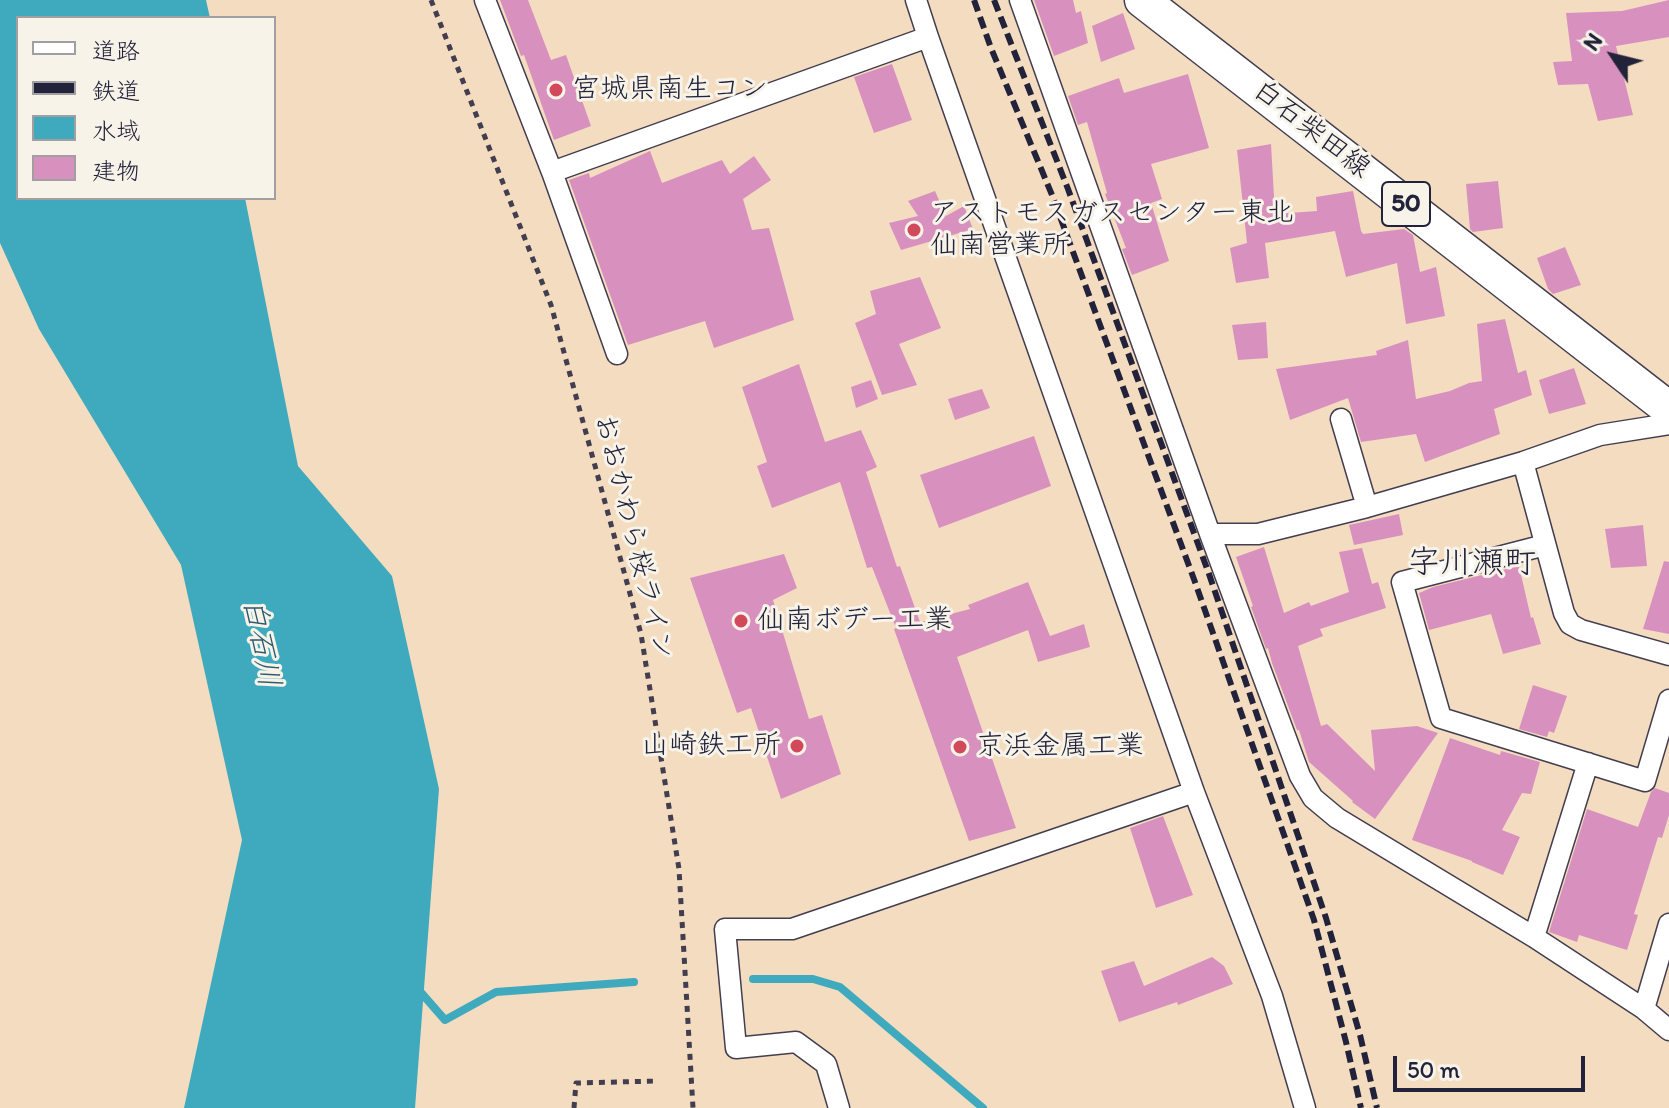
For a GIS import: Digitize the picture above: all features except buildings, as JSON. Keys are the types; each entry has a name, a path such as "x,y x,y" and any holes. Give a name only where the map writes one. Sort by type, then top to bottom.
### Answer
{"main road":[{"name":"白石柴田線","path":"1142,0 1669,409"}],"street":[{"path":"485,0 552,172 617,354"},
{"path":"916,0 1194,792 1272,996 1305,1108"},
{"path":"1020,0 1210,534 1300,776 1313,798 1337,818 1534,937 1644,1009 1669,1030"},
{"path":"552,172 928,37"},
{"path":"1341,419 1367,507"},
{"path":"1210,534 1258,534 1367,507 1523,462 1600,435 1669,424"},
{"path":"1523,462 1564,613 1570,624 1581,630 1669,655"},
{"path":"1545,545 1402,582 1441,718 1645,781 1669,700"},
{"path":"1534,937 1588,763"},
{"path":"839,1108 826,1064 796,1042 736,1048 725,929 792,929 1194,792"},
{"path":"1644,1009 1669,924"}],"path":[{"name":"おおかわら桜ライン","path":"431,0 551,305 641,634 679,869 693,1108"},
{"path":"574,1108 576,1083 658,1081"}],"water":[{"name":"白石川","path":"0,0 206,0 210,16 16,16 16,200 245,200 298,466 392,576 439,789 415,1108 184,1108 242,840 181,565 39,329 0,243"}],"waterway":[{"path":"753,979 813,979 840,987 983,1108"},
{"path":"417,988 445,1020 496,992 634,982"}],"railway":[{"path":"974,0 1052,195 1195,582 1314,920 1361,1108"},
{"path":"994,0 1068,189 1209,574 1326,918 1360,1035 1377,1108"}],"place":[{"name":"宮城県南生コン","path":"556,90"},
{"name":"アストモスガスセンター東北 仙南営業所","path":"914,230"},
{"name":"仙南ボデー工業","path":"741,621"},
{"name":"山崎鉄工所","path":"797,746"},
{"name":"京浜金属工業","path":"960,747"}],"district":[{"name":"字川瀬町","path":"1472,564"}]}
